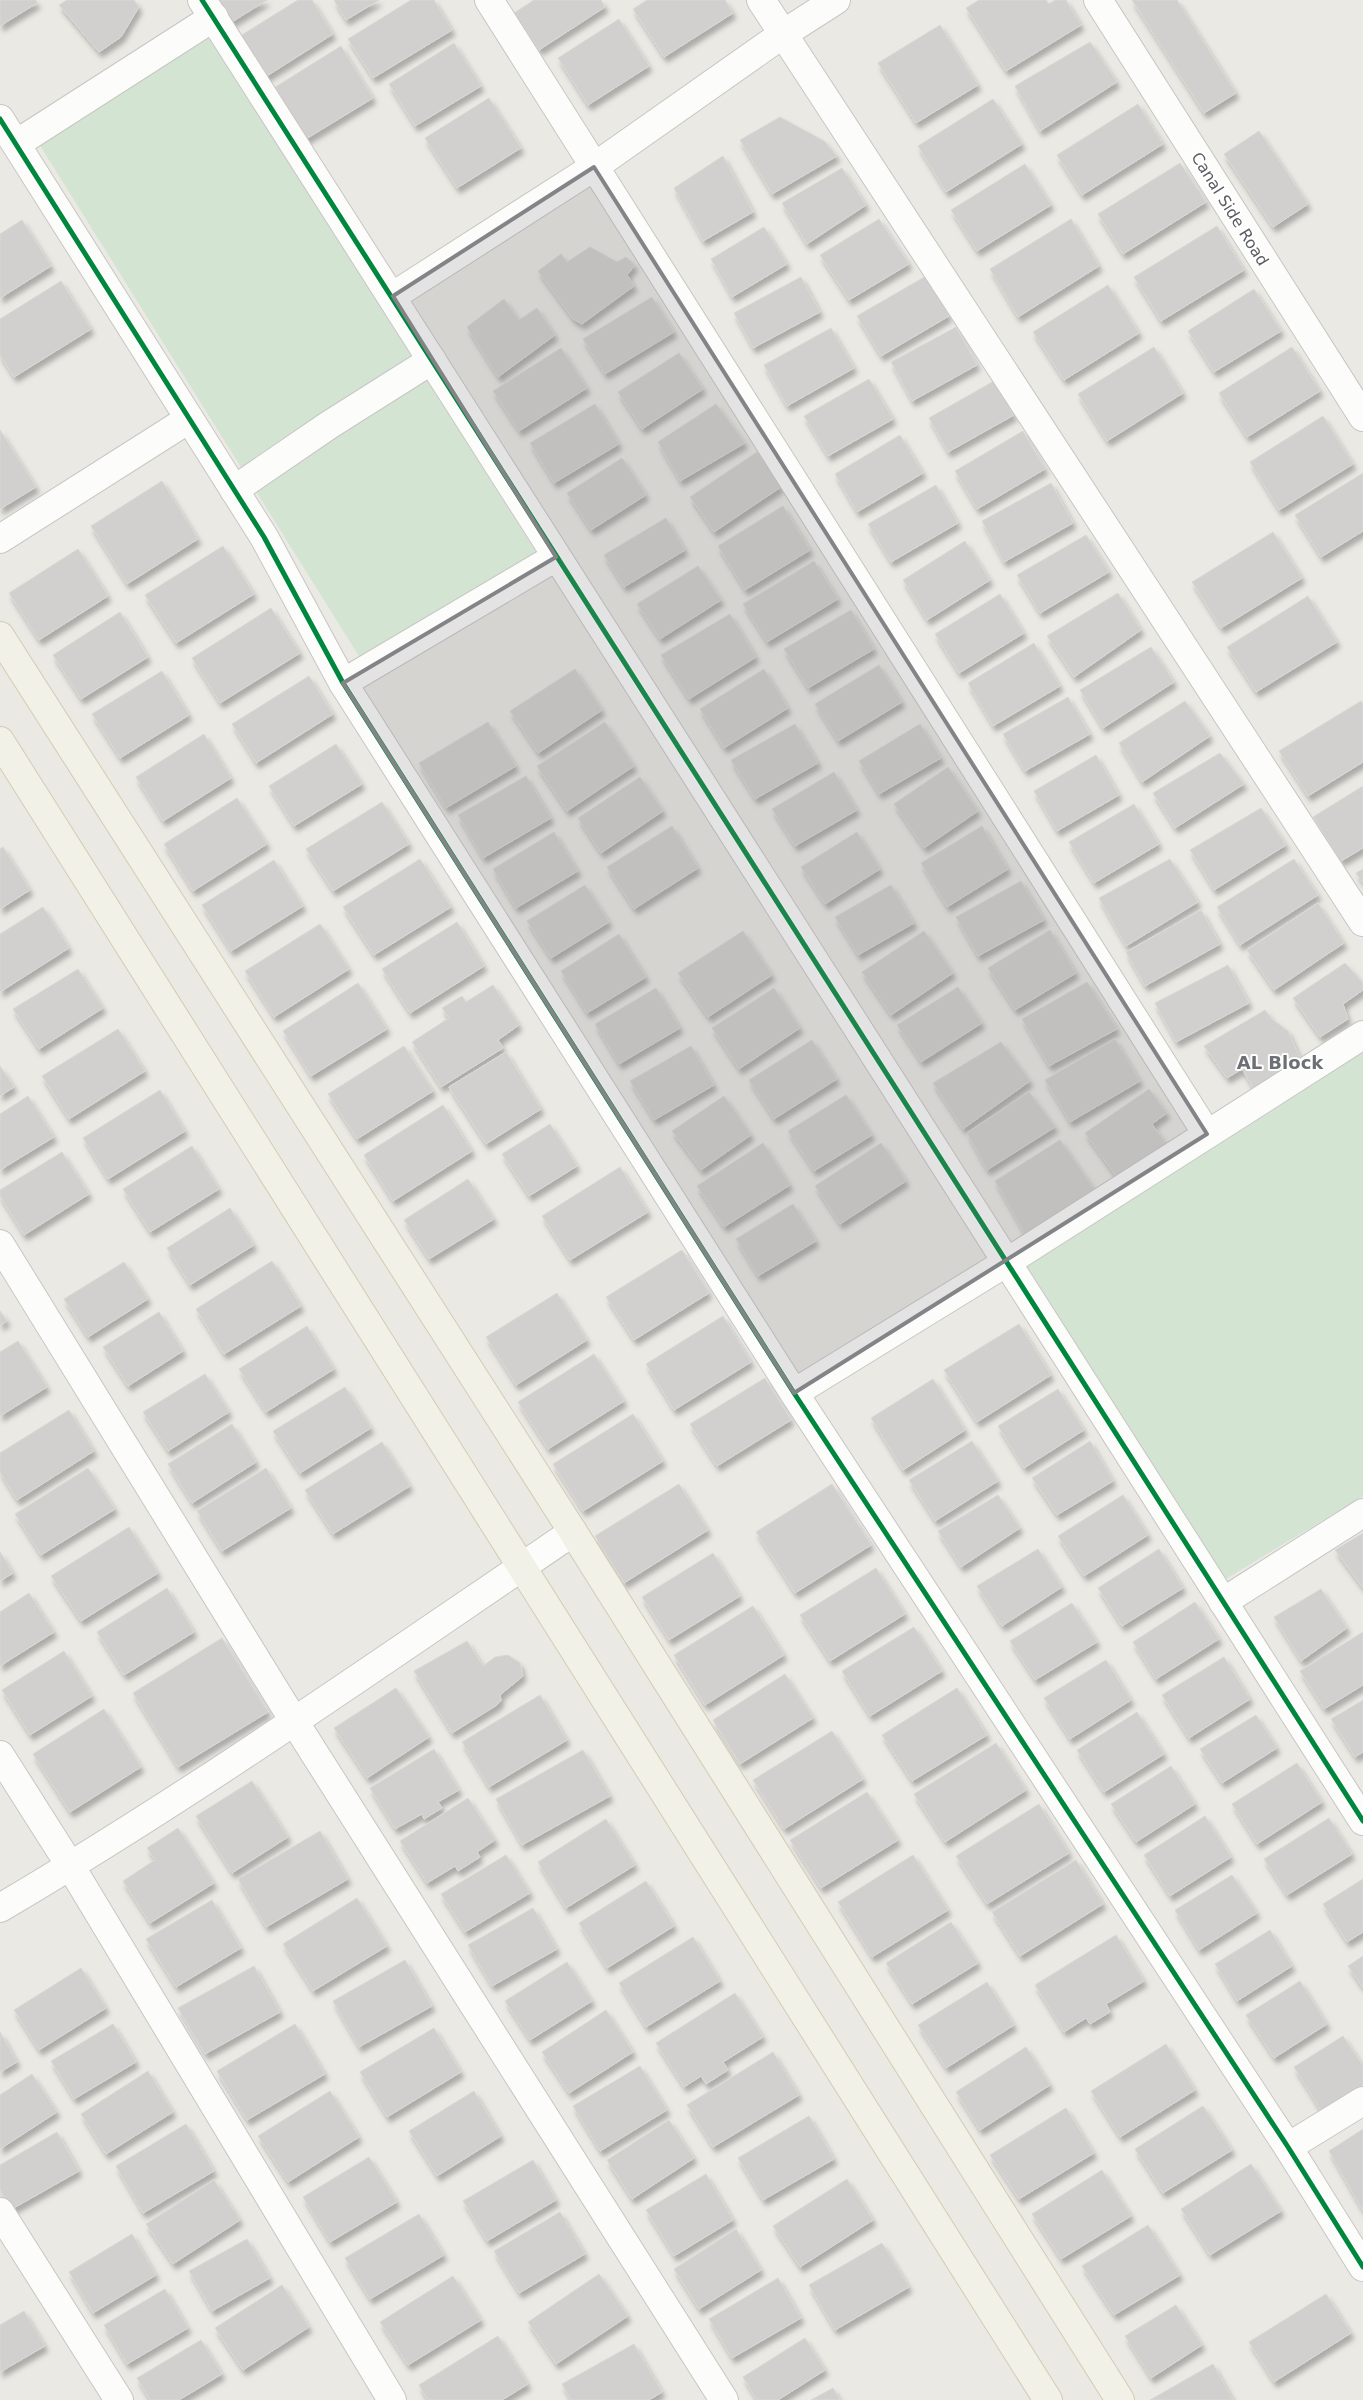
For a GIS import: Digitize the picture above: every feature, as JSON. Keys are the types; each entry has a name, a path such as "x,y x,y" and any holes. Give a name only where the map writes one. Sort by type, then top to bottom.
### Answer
{"main road":[{"path":"0,636 573,1532 1120,2400"},
{"path":"0,741 1048,2400"}],"street":[{"path":"489,0 1207,1134"},
{"path":"761,0 1363,922"},
{"path":"393,296 594,167 783,34 836,0"},
{"name":"Canal Side Road","path":"1098,0 1363,417"},
{"path":"16,144 208,9 393,296 556,557 1363,1822"},
{"path":"0,118 264,537 343,683 794,1393 1288,2147 1363,2267"},
{"path":"234,490 329,425 432,360"},
{"path":"0,539 189,419"},
{"path":"343,683 556,557"},
{"path":"794,1393 1007,1262 1363,1035"},
{"path":"0,1244 294,1721 724,2400"},
{"path":"1223,1602 1363,1513"},
{"path":"0,1908 71,1866 294,1721 573,1532"},
{"path":"0,1754 71,1866 392,2400"},
{"path":"1288,2147 1363,2101"},
{"path":"0,2212 119,2400"}],"highlighted area":[{"path":"594,167 1207,1134 794,1393 343,683 556,557 393,296"}],"green space":[{"path":"211,37 538,555 362,661 39,144"},
{"path":"1363,1050 1363,1496 1221,1582 1026,1266"}],"building":[{"path":"0,0 36,0 37,3 0,26"},
{"path":"67,0 134,0 139,7 121,37 99,52 59,5"},
{"path":"212,0 267,0 227,25"},
{"path":"298,0 312,0 333,34 262,79 237,38"},
{"path":"334,0 379,0 346,20"},
{"path":"411,0 434,0 452,30 373,78 348,39"},
{"path":"534,0 601,0 605,7 539,50 514,13"},
{"path":"647,0 725,0 733,13 664,57 633,9"},
{"path":"979,0 1046,0 1049,4 1055,0 1066,0 1081,25 1006,71 966,8"},
{"path":"1132,0 1177,0 1236,93 1204,113"},
{"path":"619,19 649,66 588,105 558,58"},
{"path":"940,25 978,85 916,123 878,63"},
{"path":"1090,42 1117,82 1040,131 1015,86"},
{"path":"454,43 481,86 415,126 389,84"},
{"path":"341,46 373,98 301,142 269,91"},
{"path":"489,98 521,148 457,188 425,138"},
{"path":"993,99 1022,144 946,192 918,146"},
{"path":"1138,104 1163,144 1082,195 1057,155"},
{"path":"780,117 824,141 837,156 772,194 740,140"},
{"path":"1259,131 1308,204 1273,227 1224,154"},
{"path":"723,156 753,212 703,241 674,188"},
{"path":"1180,163 1206,202 1123,254 1098,214"},
{"path":"1025,164 1051,205 977,251 951,210"},
{"path":"842,168 866,205 807,244 782,203"},
{"path":"879,219 909,264 849,300 820,255"},
{"path":"1071,219 1099,266 1018,317 990,269"},
{"path":"22,220 51,266 0,298 0,234"},
{"path":"1217,226 1244,270 1161,321 1134,277"},
{"path":"764,227 787,264 732,297 711,259"},
{"path":"590,247 617,262 626,257 635,265 627,275 634,286 582,324 573,319 538,271 561,254 567,262"},
{"path":"926,276 949,316 881,356 857,316"},
{"path":"801,277 820,312 753,348 734,313"},
{"path":"61,281 91,329 14,377 0,355 0,319"},
{"path":"1108,285 1139,333 1064,380 1033,332"},
{"path":"1254,289 1281,331 1214,372 1188,331"},
{"path":"652,297 674,332 605,374 583,339"},
{"path":"504,299 519,320 537,308 555,335 498,377 467,327"},
{"path":"956,327 977,365 912,401 891,362"},
{"path":"831,328 854,368 787,406 764,365"},
{"path":"1154,347 1183,393 1107,441 1078,394"},
{"path":"1292,347 1320,391 1247,437 1219,393"},
{"path":"561,348 587,388 519,431 493,391"},
{"path":"679,353 703,389 642,429 618,392"},
{"path":"869,379 893,419 828,456 804,416"},
{"path":"994,381 1014,415 948,452 929,418"},
{"path":"595,404 619,444 554,483 530,443"},
{"path":"716,404 745,443 680,481 658,442"},
{"path":"1323,416 1353,464 1279,510 1250,462"},
{"path":"0,430 36,487 0,509"},
{"path":"1023,431 1045,469 977,509 955,471"},
{"path":"900,435 923,473 857,512 835,474"},
{"path":"757,452 781,487 714,532 690,497"},
{"path":"622,458 646,495 591,530 567,493"},
{"path":"1363,473 1363,531 1321,557 1295,515"},
{"path":"162,481 198,539 127,584 91,526"},
{"path":"1051,483 1073,523 1004,562 982,521"},
{"path":"936,485 958,523 891,562 868,524"},
{"path":"783,506 810,550 745,590 718,546"},
{"path":"666,518 685,550 624,587 604,555"},
{"path":"1273,532 1302,578 1221,628 1192,582"},
{"path":"1086,535 1109,572 1040,613 1017,575"},
{"path":"965,541 990,580 927,620 903,580"},
{"path":"223,546 254,594 176,643 145,595"},
{"path":"78,549 108,596 39,640 9,593"},
{"path":"814,561 838,599 767,642 743,604"},
{"path":"698,566 721,600 660,639 637,604"},
{"path":"1118,593 1141,630 1074,677 1047,636"},
{"path":"1000,594 1024,633 959,673 935,634"},
{"path":"1308,596 1337,642 1256,692 1227,647"},
{"path":"271,608 300,653 220,703 192,658"},
{"path":"851,610 874,649 808,688 784,649"},
{"path":"120,612 148,657 81,699 53,655"},
{"path":"730,614 756,657 689,699 661,655"},
{"path":"1034,643 1060,686 993,726 968,683"},
{"path":"1151,647 1174,682 1103,728 1080,690"},
{"path":"879,665 902,702 838,741 815,704"},
{"path":"575,669 602,710 538,753 510,711"},
{"path":"764,669 788,708 724,748 700,709"},
{"path":"162,671 189,715 120,758 92,714"},
{"path":"309,676 333,714 256,763 232,724"},
{"path":"1068,697 1090,734 1025,771 1003,734"},
{"path":"1185,701 1210,736 1142,782 1119,743"},
{"path":"1361,701 1363,704 1363,762 1308,796 1279,751"},
{"path":"488,722 516,766 446,808 419,763"},
{"path":"605,722 634,766 567,811 537,766"},
{"path":"795,724 818,763 755,799 731,760"},
{"path":"920,724 941,758 879,794 859,761"},
{"path":"204,734 231,778 163,821 136,777"},
{"path":"336,744 362,784 294,826 269,786"},
{"path":"1220,753 1244,784 1175,828 1153,793"},
{"path":"1096,755 1119,795 1057,831 1034,791"},
{"path":"948,767 978,811 924,848 894,804"},
{"path":"834,772 857,810 795,846 772,809"},
{"path":"526,776 551,818 483,858 458,815"},
{"path":"640,777 663,811 601,853 578,818"},
{"path":"1363,786 1363,848 1341,861 1313,817"},
{"path":"237,798 267,844 193,891 164,844"},
{"path":"382,802 409,844 333,891 306,849"},
{"path":"1134,804 1159,844 1094,883 1069,842"},
{"path":"1261,808 1286,845 1214,890 1190,850"},
{"path":"672,826 698,868 634,909 607,867"},
{"path":"982,826 1008,869 947,907 921,863"},
{"path":"554,832 578,871 516,908 493,869"},
{"path":"857,832 880,869 825,904 801,867"},
{"path":"3,847 30,890 0,909 0,849"},
{"path":"420,859 451,907 374,955 343,907"},
{"path":"1170,859 1198,902 1126,946 1099,898"},
{"path":"1294,859 1318,895 1240,945 1217,907"},
{"path":"274,860 303,906 231,951 202,905"},
{"path":"1363,869 1363,883 1356,873"},
{"path":"1021,881 1044,920 978,956 956,917"},
{"path":"585,885 609,922 551,958 527,921"},
{"path":"891,885 914,923 858,955 835,917"},
{"path":"1318,903 1344,943 1274,990 1247,950"},
{"path":"43,907 69,948 0,992 0,934"},
{"path":"1201,910 1220,944 1145,986 1126,952"},
{"path":"457,922 484,966 410,1013 382,969"},
{"path":"320,924 349,969 274,1017 245,971"},
{"path":"1050,930 1076,973 1015,1010 988,968"},
{"path":"743,931 772,975 708,1017 678,973"},
{"path":"924,931 953,973 891,1015 862,972"},
{"path":"619,934 646,977 587,1013 561,971"},
{"path":"1345,963 1363,983 1363,990 1343,1004 1348,1019 1320,1037 1293,998"},
{"path":"1228,965 1249,1003 1176,1042 1155,1003"},
{"path":"78,969 103,1008 39,1049 13,1009"},
{"path":"1087,982 1117,1029 1049,1066 1022,1019"},
{"path":"358,983 387,1029 311,1076 283,1031"},
{"path":"493,985 519,1025 498,1040 503,1048 441,1087 412,1042 449,1018 442,1008 462,996 466,1002"},
{"path":"958,987 982,1023 921,1062 897,1025"},
{"path":"656,988 680,1028 619,1064 595,1024"},
{"path":"774,988 800,1028 739,1069 712,1028"},
{"path":"1265,1010 1272,1019 1288,1031 1305,1070 1254,1089 1242,1069 1227,1078 1204,1046"},
{"path":"118,1029 145,1071 69,1119 42,1076"},
{"path":"1115,1039 1140,1081 1070,1122 1045,1080"},
{"path":"812,1040 837,1079 774,1119 749,1080"},
{"path":"1001,1042 1030,1081 963,1129 933,1083"},
{"path":"404,1046 433,1091 357,1139 328,1094"},
{"path":"691,1046 714,1085 654,1120 630,1081"},
{"path":"506,1052 541,1109 486,1144 449,1087"},
{"path":"0,1066 14,1087 0,1096"},
{"path":"1149,1089 1167,1113 1152,1124 1167,1145 1120,1182 1085,1133"},
{"path":"160,1090 185,1131 108,1179 83,1138"},
{"path":"1029,1092 1055,1127 987,1170 967,1133"},
{"path":"846,1095 872,1135 814,1171 788,1131"},
{"path":"28,1096 54,1137 0,1170 0,1114"},
{"path":"724,1096 751,1135 701,1170 672,1131"},
{"path":"443,1105 472,1151 393,1201 364,1155"},
{"path":"550,1124 577,1166 529,1196 502,1154"},
{"path":"1060,1140 1094,1189 1025,1234 995,1181"},
{"path":"763,1143 790,1185 724,1227 697,1186"},
{"path":"881,1143 906,1181 840,1224 815,1186"},
{"path":"192,1146 219,1189 150,1232 123,1189"},
{"path":"62,1152 89,1194 24,1235 0,1196 0,1190"},
{"path":"620,1167 648,1212 570,1260 542,1216"},
{"path":"468,1179 494,1219 429,1259 404,1220"},
{"path":"793,1204 816,1241 758,1276 736,1239"},
{"path":"230,1208 254,1245 190,1285 167,1248"},
{"path":"682,1250 709,1293 634,1340 606,1297"},
{"path":"272,1261 301,1306 224,1354 196,1309"},
{"path":"124,1262 148,1299 88,1337 64,1299"},
{"path":"557,1293 587,1340 516,1385 486,1337"},
{"path":"0,1311 7,1321 0,1325"},
{"path":"159,1312 183,1351 128,1386 103,1347"},
{"path":"723,1316 751,1362 674,1410 646,1364"},
{"path":"1019,1324 1051,1375 977,1422 944,1370"},
{"path":"307,1326 334,1369 266,1412 239,1369"},
{"path":"18,1341 47,1387 0,1416 0,1352"},
{"path":"594,1354 624,1401 548,1449 518,1402"},
{"path":"205,1374 229,1412 168,1451 143,1412"},
{"path":"765,1378 791,1420 717,1466 690,1424"},
{"path":"933,1379 965,1430 903,1470 871,1418"},
{"path":"345,1387 371,1428 300,1473 273,1431"},
{"path":"1058,1389 1084,1430 1024,1468 998,1426"},
{"path":"69,1410 94,1451 17,1500 0,1472 0,1453"},
{"path":"633,1414 663,1461 583,1511 553,1464"},
{"path":"232,1424 256,1462 192,1503 168,1464"},
{"path":"972,1441 998,1481 935,1521 909,1480"},
{"path":"1090,1441 1113,1481 1057,1515 1032,1478"},
{"path":"382,1442 410,1486 333,1534 305,1490"},
{"path":"88,1468 115,1509 41,1555 15,1514"},
{"path":"266,1468 291,1508 222,1551 197,1511"},
{"path":"679,1484 708,1530 624,1583 595,1536"},
{"path":"832,1484 871,1545 795,1593 756,1532"},
{"path":"998,1495 1020,1528 961,1567 938,1531"},
{"path":"1123,1495 1148,1535 1084,1576 1058,1536"},
{"path":"129,1527 158,1573 81,1621 51,1576"},
{"path":"1363,1533 1363,1588 1335,1550"},
{"path":"1038,1549 1062,1587 1002,1626 977,1586"},
{"path":"1159,1549 1183,1588 1122,1626 1098,1588"},
{"path":"0,1552 13,1573 0,1581"},
{"path":"713,1553 740,1596 669,1640 642,1597"},
{"path":"876,1568 905,1614 830,1661 800,1615"},
{"path":"167,1588 194,1632 124,1675 97,1632"},
{"path":"1321,1589 1347,1628 1301,1661 1274,1617"},
{"path":"29,1593 54,1632 0,1666 0,1612"},
{"path":"1195,1602 1219,1639 1156,1679 1133,1642"},
{"path":"1072,1603 1097,1642 1035,1680 1010,1641"},
{"path":"753,1606 784,1655 705,1705 674,1655"},
{"path":"914,1627 942,1671 870,1716 842,1671"},
{"path":"1363,1632 1363,1685 1324,1709 1300,1671"},
{"path":"222,1638 268,1712 178,1767 133,1693"},
{"path":"467,1641 483,1666 495,1657 508,1655 520,1663 523,1676 500,1695 501,1701 497,1705 452,1733 414,1671"},
{"path":"64,1651 92,1696 30,1735 2,1690"},
{"path":"1224,1657 1250,1699 1189,1738 1162,1695"},
{"path":"1106,1660 1131,1700 1070,1739 1044,1698"},
{"path":"785,1674 813,1718 740,1764 713,1720"},
{"path":"396,1688 429,1737 367,1778 334,1728"},
{"path":"957,1688 987,1735 912,1781 882,1735"},
{"path":"540,1695 567,1740 489,1787 462,1742"},
{"path":"1363,1700 1363,1752 1355,1757 1331,1719"},
{"path":"104,1709 141,1767 70,1812 33,1754"},
{"path":"1137,1712 1164,1754 1104,1792 1077,1750"},
{"path":"1256,1715 1277,1748 1222,1783 1200,1749"},
{"path":"832,1731 863,1779 784,1829 753,1780"},
{"path":"996,1743 1026,1790 945,1842 914,1794"},
{"path":"434,1749 459,1790 438,1802 442,1808 424,1819 422,1814 395,1829 370,1788"},
{"path":"583,1750 610,1796 522,1845 496,1799"},
{"path":"1297,1763 1322,1802 1257,1844 1232,1804"},
{"path":"1171,1766 1195,1804 1136,1842 1111,1804"},
{"path":"252,1781 288,1837 232,1873 196,1816"},
{"path":"867,1792 898,1840 821,1888 790,1840"},
{"path":"468,1798 495,1840 477,1852 480,1857 458,1871 455,1866 427,1883 400,1841"},
{"path":"1039,1804 1069,1853 987,1904 956,1856"},
{"path":"1205,1816 1231,1857 1170,1896 1144,1855"},
{"path":"1329,1818 1352,1854 1287,1895 1264,1859"},
{"path":"606,1819 635,1865 566,1908 538,1862"},
{"path":"178,1828 214,1883 150,1923 123,1881 155,1860 147,1848"},
{"path":"320,1831 348,1879 266,1927 238,1879"},
{"path":"506,1855 530,1893 465,1932 441,1894"},
{"path":"913,1855 948,1910 872,1957 838,1902"},
{"path":"1076,1860 1103,1904 1020,1956 992,1912"},
{"path":"1232,1875 1257,1913 1199,1950 1175,1910"},
{"path":"1363,1879 1363,1932 1347,1942 1323,1904"},
{"path":"646,1881 674,1926 607,1968 579,1923"},
{"path":"357,1898 387,1946 313,1991 283,1944"},
{"path":"212,1900 241,1948 176,1987 146,1939"},
{"path":"533,1908 557,1949 492,1986 468,1945"},
{"path":"951,1922 978,1963 912,2004 886,1963"},
{"path":"1270,1930 1292,1966 1237,2001 1215,1964"},
{"path":"1116,1935 1144,1981 1106,2004 1110,2012 1090,2024 1086,2018 1064,2032 1035,1985"},
{"path":"693,1937 720,1981 646,2027 619,1983"},
{"path":"1363,1956 1363,1988 1348,1966"},
{"path":"405,1960 432,2006 359,2047 333,2001"},
{"path":"567,1962 592,2001 530,2040 505,2001"},
{"path":"254,1966 280,2012 205,2054 178,2008"},
{"path":"81,1968 106,2008 39,2050 14,2010"},
{"path":"1300,1981 1327,2024 1274,2058 1246,2015"},
{"path":"987,1982 1014,2025 946,2068 918,2025"},
{"path":"735,1993 763,2037 723,2062 728,2070 706,2084 701,2076 684,2087 656,2043"},
{"path":"606,2010 633,2052 569,2093 542,2052"},
{"path":"113,2024 136,2062 74,2099 51,2061"},
{"path":"295,2024 325,2074 247,2120 217,2071"},
{"path":"434,2028 461,2072 387,2117 360,2072"},
{"path":"0,2032 17,2062 0,2072"},
{"path":"1343,2036 1363,2066 1363,2086 1322,2112 1294,2067"},
{"path":"1166,2044 1195,2090 1120,2137 1091,2091"},
{"path":"1026,2047 1050,2085 980,2130 956,2092"},
{"path":"773,2052 799,2095 713,2147 687,2105"},
{"path":"640,2066 667,2110 600,2151 573,2106"},
{"path":"148,2071 173,2112 106,2154 81,2114"},
{"path":"32,2074 57,2112 0,2149 0,2095"},
{"path":"330,2091 359,2137 288,2182 258,2136"},
{"path":"474,2091 501,2136 437,2176 409,2131"},
{"path":"1203,2106 1232,2150 1163,2193 1135,2149"},
{"path":"1066,2108 1094,2153 1019,2199 990,2155"},
{"path":"809,2116 834,2159 763,2200 738,2158"},
{"path":"669,2120 694,2158 632,2199 607,2160"},
{"path":"186,2124 214,2171 143,2213 116,2166"},
{"path":"1363,2129 1363,2211 1329,2151"},
{"path":"57,2132 79,2171 12,2209 0,2190 0,2165"},
{"path":"369,2157 397,2202 330,2242 303,2197"},
{"path":"533,2160 556,2200 487,2241 463,2201"},
{"path":"1251,2164 1281,2211 1210,2255 1181,2209"},
{"path":"1102,2170 1131,2216 1061,2259 1032,2214"},
{"path":"706,2174 733,2220 674,2256 646,2210"},
{"path":"847,2179 873,2220 800,2267 773,2226"},
{"path":"214,2180 240,2220 173,2264 146,2224"},
{"path":"560,2212 585,2254 519,2293 494,2251"},
{"path":"419,2214 444,2255 370,2299 345,2258"},
{"path":"1148,2225 1180,2275 1114,2315 1082,2266"},
{"path":"736,2229 761,2270 699,2309 674,2269"},
{"path":"132,2234 156,2275 93,2313 69,2272"},
{"path":"247,2239 270,2278 212,2311 189,2271"},
{"path":"882,2243 909,2287 835,2330 809,2285"},
{"path":"599,2274 628,2316 556,2364 528,2322"},
{"path":"453,2276 481,2320 408,2365 380,2322"},
{"path":"778,2278 801,2318 732,2358 709,2319"},
{"path":"282,2285 309,2327 243,2370 215,2328"},
{"path":"165,2289 188,2328 127,2364 104,2325"},
{"path":"1326,2294 1351,2333 1274,2382 1249,2342"},
{"path":"1176,2305 1202,2345 1151,2378 1125,2336"},
{"path":"24,2311 45,2346 0,2372 0,2325"},
{"path":"498,2336 528,2384 502,2400 428,2400 419,2385"},
{"path":"805,2338 825,2370 778,2400 757,2400 743,2377"},
{"path":"201,2340 222,2374 179,2400 150,2400 137,2378"},
{"path":"634,2344 662,2392 649,2400 571,2400 562,2384"},
{"path":"1213,2364 1233,2400 1150,2400"},
{"path":"833,2388 840,2400 811,2400"}],"cycle path":[{"path":"202,0 1363,1821"},
{"path":"0,119 264,537 343,683 794,1393 1288,2147 1363,2267"}],"district":[{"name":"AL Block","path":"1280,1062"}]}
